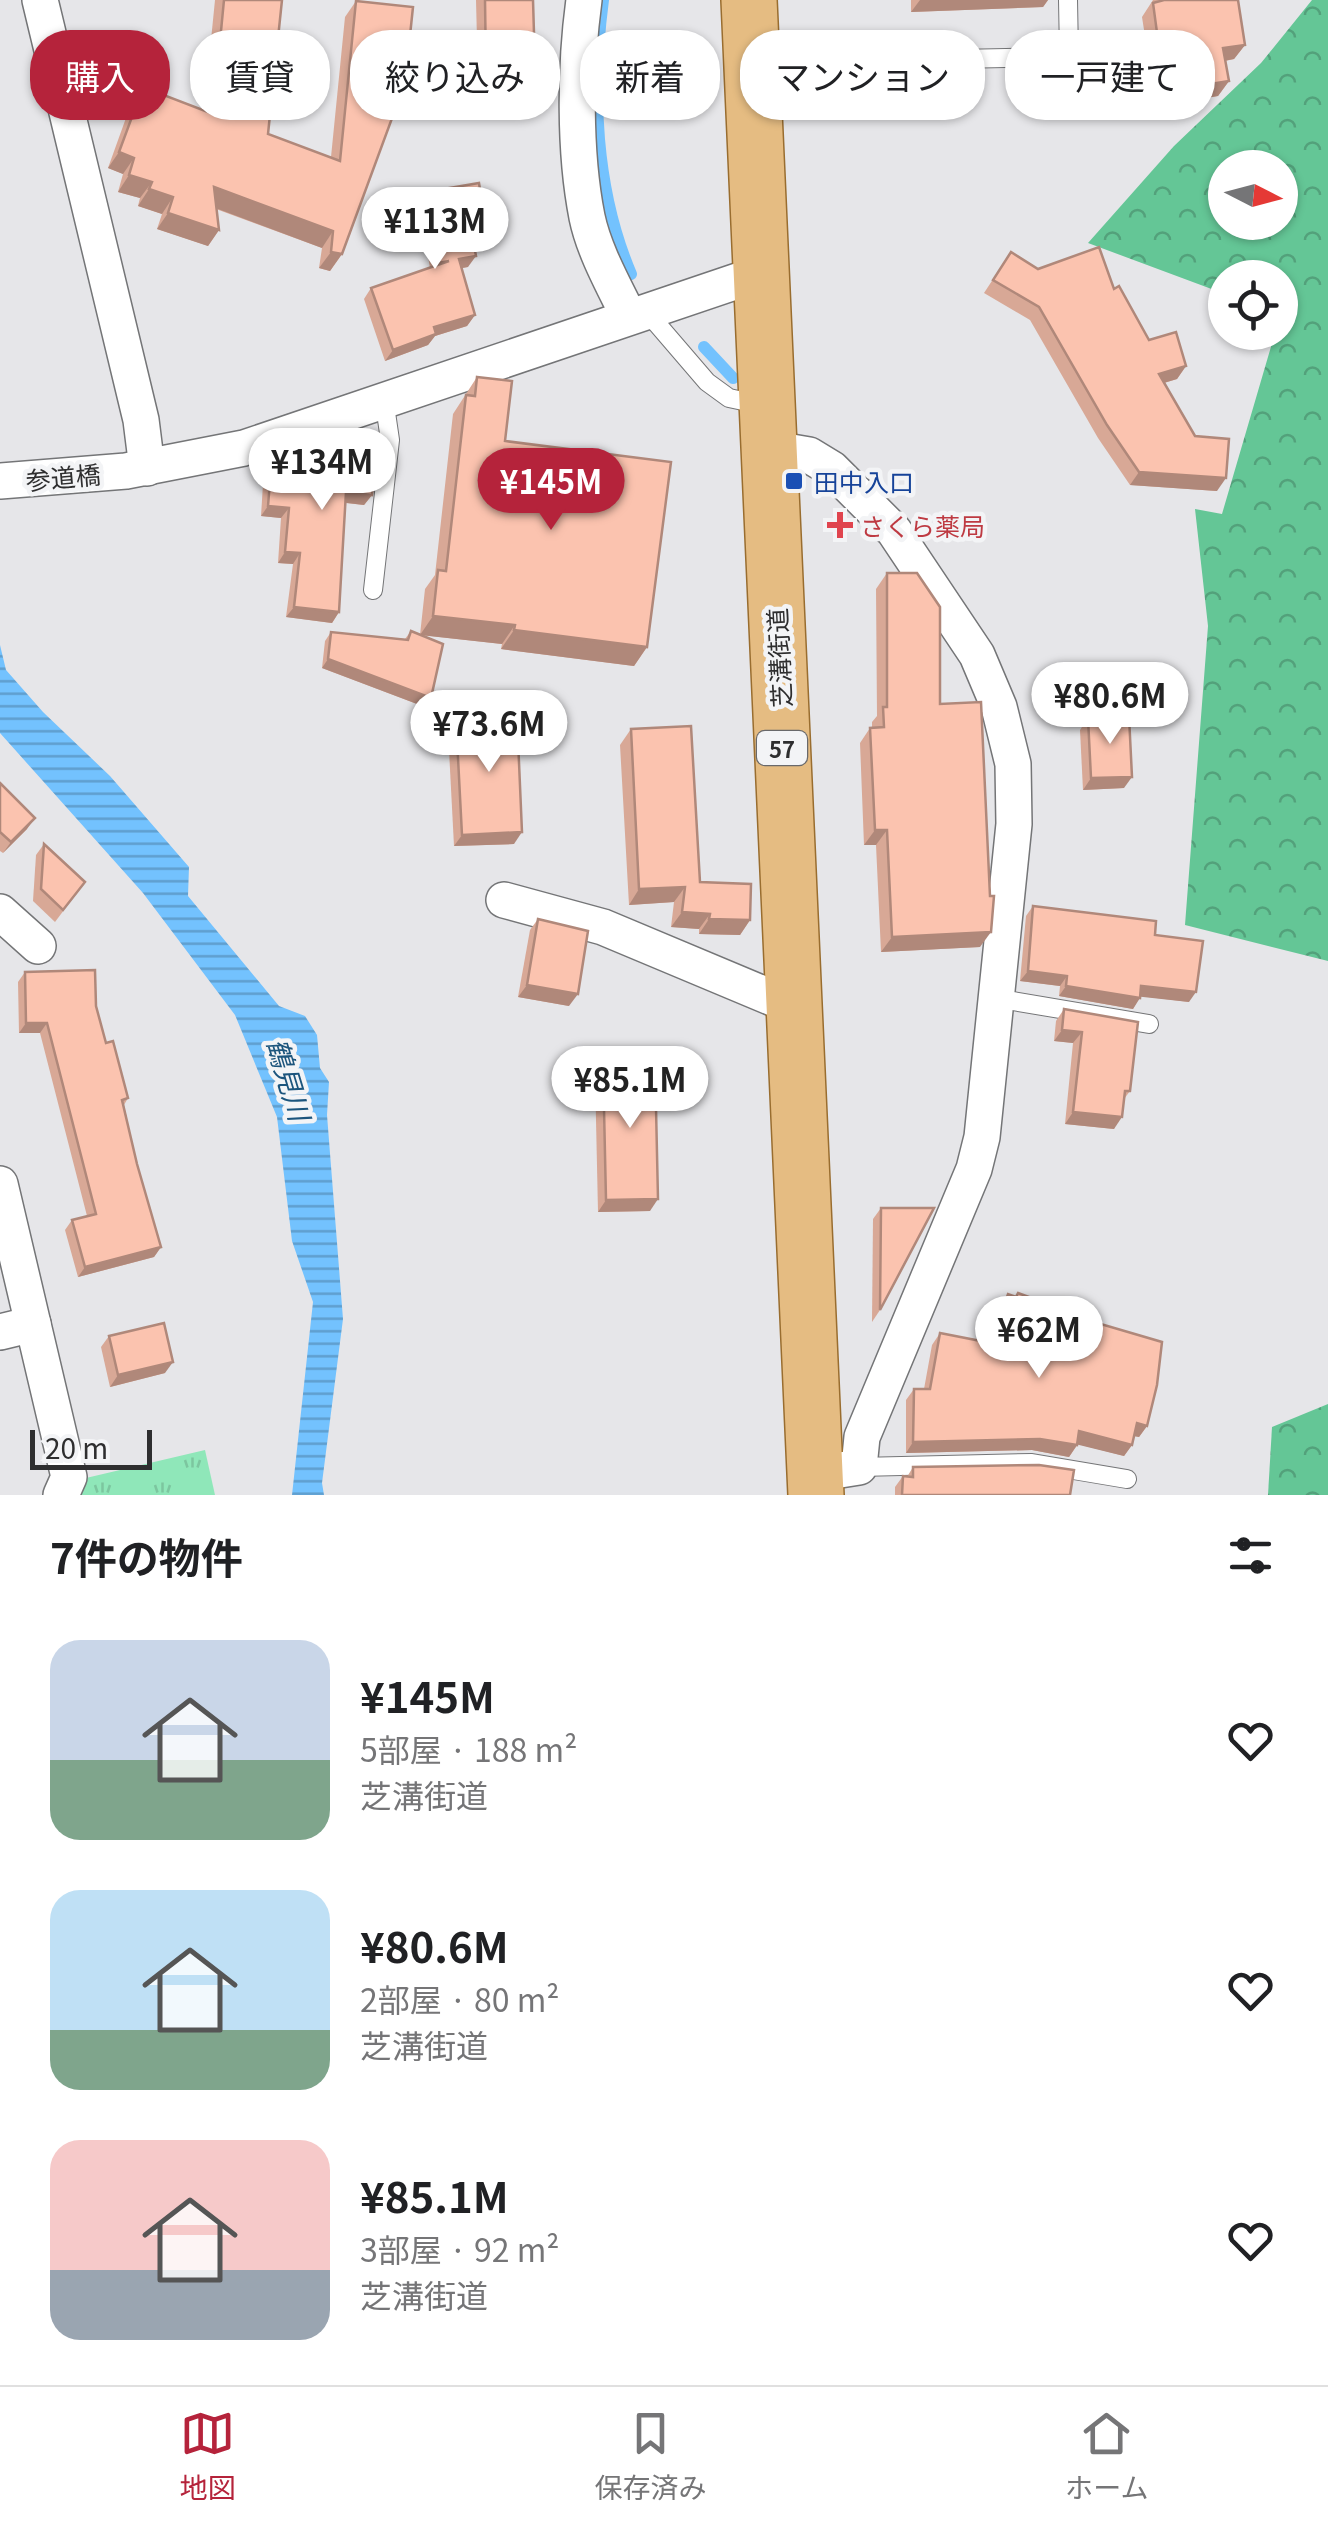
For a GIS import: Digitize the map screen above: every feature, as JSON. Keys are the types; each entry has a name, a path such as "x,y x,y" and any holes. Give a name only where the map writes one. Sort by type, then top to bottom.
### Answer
{"main road":[{"name":"芝溝街道","path":"749,0 750,30"},
{"name":"芝溝街道","path":"754,120 794,1007 830,1479"}],"street":[{"path":"40,0 141,420 136,469"},
{"path":"584,0 578,45 580,148 587,219 637,314"},
{"name":"参道橋","path":"0,481 136,469 244,448 760,273"},
{"path":"767,427 832,469 894,531 977,655 999,707 1012,764 1014,824 982,1137 974,1169 862,1437 830,1479"},
{"path":"504,900 603,927 794,1007"},
{"path":"0,912 38,946"},
{"path":"0,1184 16,1328 69,1477 61,1495"}],"lane":[{"path":"985,59 1056,58 1070,53 1068,0"},
{"path":"637,314 708,382 767,427"},
{"path":"373,590 390,440 384,398"},
{"path":"996,998 1149,1024"},
{"path":"830,1479 1032,1463 1127,1479"}],"green space":[{"path":"1312,0 1328,0 1328,961 1185,925 1208,626 1195,509 1222,514 1270,350 1298,350 1298,260 1208,260 1208,288 1088,243 1174,146 1201,120 1215,120 1215,107 1261,63"},
{"path":"1328,1404 1328,1495 1268,1495 1272,1427"},
{"path":"205,1450 215,1495 78,1495 86,1478"}],"water":[{"name":"鶴見川","path":"0,645 6,670 43,712 110,776 189,867 188,896 279,1006 305,1016 317,1035 320,1068 329,1082 327,1115 343,1319 322,1483 324,1495 292,1495 313,1302 292,1241 277,1117 235,1015 143,893 0,733"}],"building":[{"path":"224,0 282,0 279,30 221,30"},
{"path":"485,0 533,0 534,30 485,30"},
{"path":"1238,0 1245,45 1223,48 1229,81 1215,83 1215,30 1157,30 1153,3"},
{"path":"356,1 413,7 411,30 353,30"},
{"path":"350,61 350,120 391,120 342,254 331,252 333,231 214,187 219,230 168,213 173,197 149,189 152,182 129,175 134,158 119,152 131,120 170,120 170,97 190,105 190,120 269,120 268,134 340,161"},
{"path":"479,183 485,220 470,223 476,256 459,259 475,315 434,327 436,334 393,350 371,288 449,261 438,263 426,192"},
{"path":"1099,247 1114,289 1119,286 1149,340 1176,332 1186,366 1159,374 1195,436 1229,439 1226,478 1139,472 1107,425 1039,307 993,280 1011,252 1038,269"},
{"path":"477,377 512,381 505,441 671,462 647,647 433,616 438,570 446,571 466,395 475,396"},
{"path":"341,430 379,434 372,495 346,492 339,612 294,607 300,553 285,552 289,508 268,506 272,457 337,463"},
{"path":"887,573 917,573 940,607 940,704 981,702 990,896 994,896 991,932 892,937 887,830 875,830 870,728 884,727 883,707 887,707"},
{"path":"411,631 443,644 431,698 328,659 331,632 408,640"},
{"path":"517,716 522,832 462,835 456,719"},
{"path":"1129,716 1132,777 1091,778 1088,718"},
{"path":"691,726 700,882 751,884 750,920 709,919 710,914 682,912 685,887 639,889 631,729"},
{"path":"0,783 35,818 11,842 0,832"},
{"path":"44,844 85,882 63,910 41,889"},
{"path":"1033,906 1156,921 1155,935 1203,941 1196,992 1141,986 1140,998 1066,986 1067,976 1028,971"},
{"path":"538,919 588,931 578,994 527,985"},
{"path":"95,970 96,1006 106,1043 113,1041 128,1098 122,1100 161,1247 85,1267 72,1220 96,1214 47,1023 26,1023 25,972"},
{"path":"1064,1009 1138,1022 1130,1091 1125,1091 1122,1117 1073,1112 1082,1032 1062,1030"},
{"path":"655,1062 658,1199 606,1200 603,1063"},
{"path":"881,1208 934,1208 880,1310"},
{"path":"1018,1293 1064,1310 1063,1313 1162,1342 1147,1426 1137,1423 1132,1445 1079,1431 1077,1445 1040,1439 913,1442 914,1389 930,1389 940,1333 991,1343 1008,1294 1016,1297"},
{"path":"164,1323 173,1362 118,1375 109,1336"},
{"path":"1039,1465 1074,1470 1070,1495 902,1495 903,1476 913,1477 913,1467"}],"waterway":[{"path":"603,0 597,69 599,139 610,208 631,274"},
{"path":"704,347 733,378"}],"place":[{"name":"田中入口","path":"794,481"},
{"name":"さくら薬局","path":"840,525"}]}
